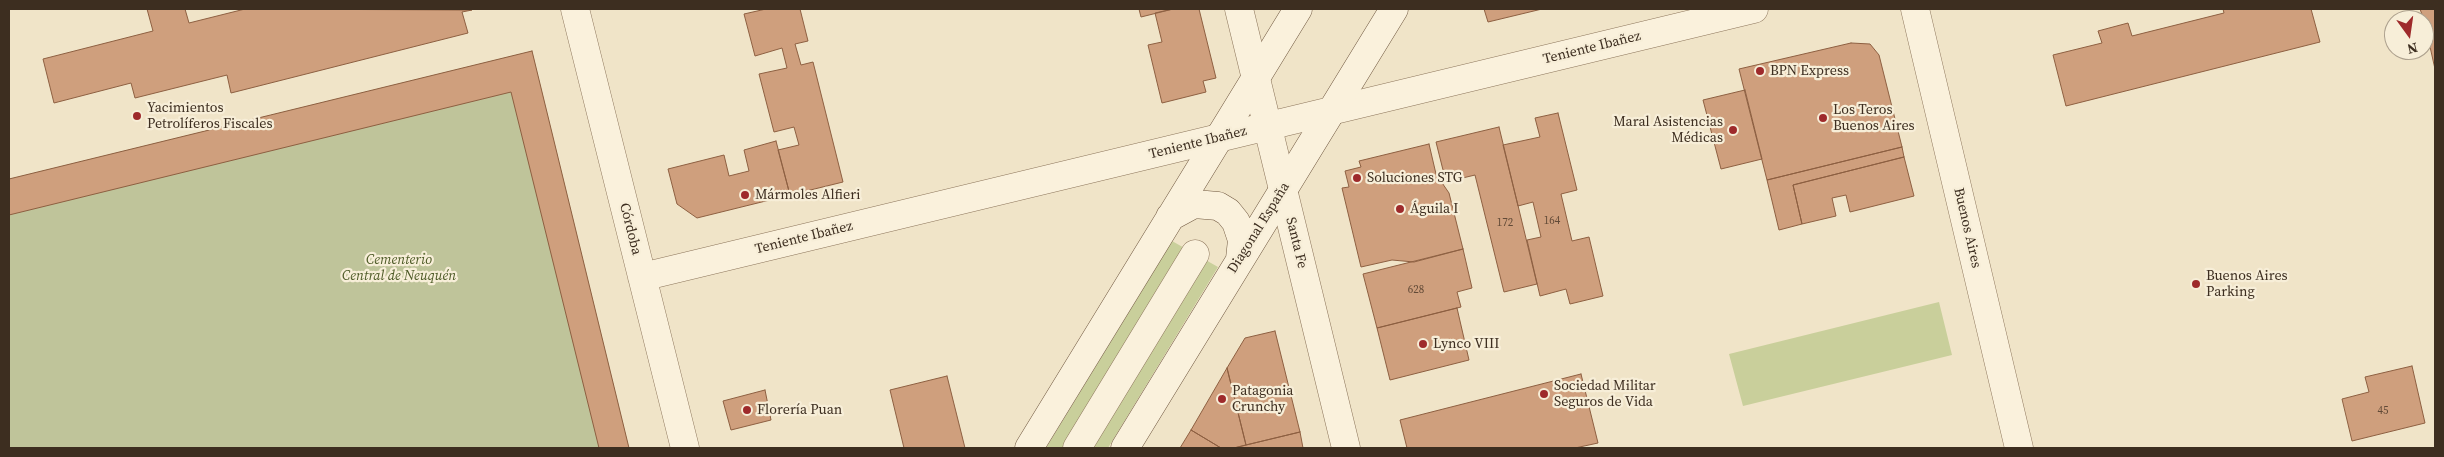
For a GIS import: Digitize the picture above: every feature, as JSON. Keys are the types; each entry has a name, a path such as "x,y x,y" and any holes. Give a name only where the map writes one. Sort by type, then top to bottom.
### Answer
{"street":[{"name":"Córdoba","path":"575,9 685,448"},
{"name":"Santa Fe","path":"1239,9 1346,448"},
{"path":"1029,448 1298,9"},
{"name":"Diagonal España","path":"1125,448 1394,9"},
{"name":"Teniente Ibañez","path":"642,277 1754,9"},
{"name":"Buenos Aires","path":"1915,9 2019,448"},
{"path":"1170,217 1194,204 1218,206 1228,212 1236,222 1242,240 1240,259"},
{"path":"1077,448 1195,254"}],"green space":[{"name":"Cementerio Central de Neuquén","path":"532,51 629,448 9,448 9,179"},
{"path":"1172,241 1218,267 1108,448 1046,448"},
{"path":"1939,302 1952,355 1743,406 1729,354"}],"building":[{"path":"147,9 185,9 189,23 245,9 472,10 462,12 468,33 231,93 227,75 135,98 131,83 54,103 43,59 153,31"},
{"path":"766,9 800,9 808,41 795,44 801,65 813,62 843,182 790,195 778,150 799,145 794,127 774,132 759,74 787,68 782,48 755,56 744,14"},
{"path":"1139,9 1173,9 1141,17"},
{"path":"1173,9 1199,9 1216,78 1203,81 1206,92 1162,103 1148,45 1162,42 1155,13"},
{"path":"1484,9 1542,9 1488,22"},
{"path":"2223,9 2311,9 2320,42 2066,106 2053,55 2102,43 2098,31 2128,23 2132,36 2224,13"},
{"path":"2435,9 2435,69 2433,60 2434,10 2420,10"},
{"name":"Los Teros Buenos Aires","path":"1851,43 1870,44 1879,55 1902,147 1767,180 1739,69"},
{"path":"532,51 629,448 599,448 511,92 9,215 9,179"},
{"name":"Maral Asistencias Médicas","path":"1745,90 1762,159 1721,169 1703,100"},
{"path":"1558,113 1577,190 1561,194 1572,241 1589,237 1603,296 1570,304 1566,289 1540,296 1527,240 1541,237 1533,202 1518,206 1503,145 1540,137 1535,118"},
{"path":"1499,127 1537,284 1504,292 1475,175 1446,182 1436,142"},
{"path":"776,141 790,195 697,218 677,204 668,169 724,155 729,176 749,171 744,150"},
{"name":"Águila I","path":"1429,144 1436,174 1449,193 1463,249 1414,262 1392,260 1361,267 1342,188 1349,187 1345,171 1361,167 1359,161"},
{"path":"1902,147 1904,157 1793,185 1802,224 1779,230 1767,180"},
{"path":"1904,157 1914,196 1850,212 1846,195 1832,198 1836,216 1802,224 1793,185"},
{"path":"1463,249 1472,288 1457,292 1461,307 1377,328 1363,274"},
{"name":"Lynco VIII","path":"1457,308 1469,360 1390,380 1377,328"},
{"path":"1275,331 1300,432 1246,445 1227,368 1245,338"},
{"path":"2412,366 2425,423 2352,441 2342,399 2369,392 2365,377"},
{"name":"Patagonia Crunchy","path":"1227,368 1246,445 1234,448 1221,448 1191,430"},
{"name":"Sociedad Militar Seguros de Vida","path":"1581,374 1598,443 1575,448 1407,448 1400,420"},
{"path":"947,376 965,448 904,448 890,390"},
{"name":"Florería Puan","path":"765,390 771,420 731,430 723,401"},
{"path":"1191,430 1221,448 1180,448"},
{"path":"1300,432 1303,448 1234,448 1246,445"}],"place":[{"name":"BPN Express","path":"1760,71"},
{"name":"Yacimientos Petrolíferos Fiscales","path":"137,116"},
{"name":"Los Teros Buenos Aires","path":"1823,118"},
{"name":"Maral Asistencias Médicas","path":"1733,130"},
{"name":"Soluciones STG","path":"1357,178"},
{"name":"Mármoles Alfieri","path":"745,195"},
{"name":"Águila I","path":"1400,209"},
{"name":"Buenos Aires Parking","path":"2196,284"},
{"name":"Lynco VIII","path":"1423,344"},
{"name":"Sociedad Militar Seguros de Vida","path":"1544,394"},
{"name":"Patagonia Crunchy","path":"1222,399"},
{"name":"Florería Puan","path":"747,410"}]}
